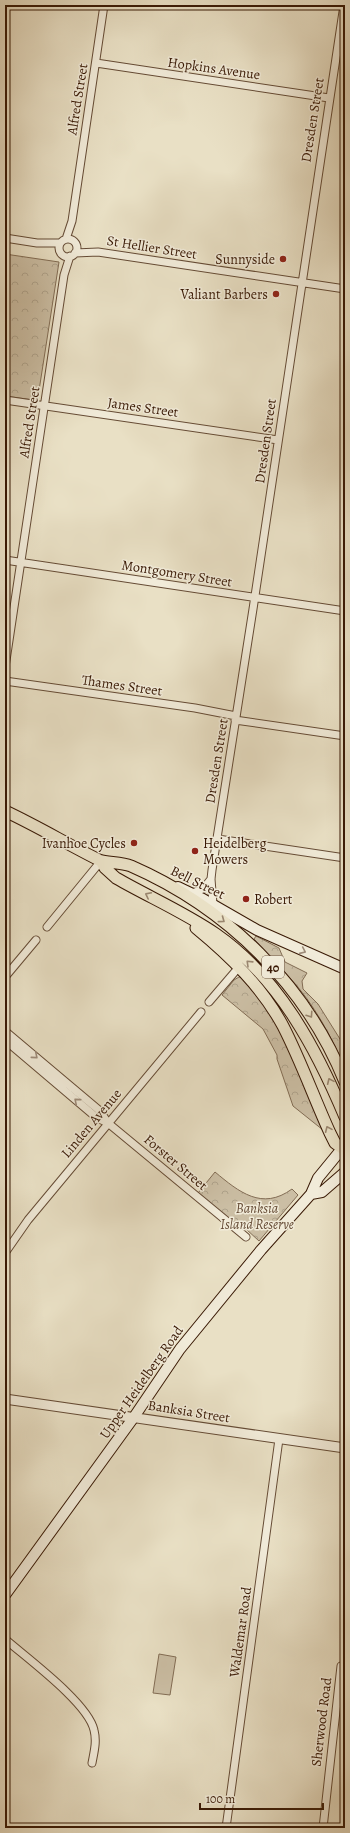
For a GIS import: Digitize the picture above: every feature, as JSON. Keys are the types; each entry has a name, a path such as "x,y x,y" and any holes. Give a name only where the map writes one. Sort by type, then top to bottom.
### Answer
{"highway":[{"name":"Bell Street","path":"5,811 101,861 125,864 166,884"},
{"name":"Bell Street","path":"101,861 105,868 116,878 182,913"},
{"name":"40","path":"166,884 195,902 233,929 274,968 293,991 319,1029 345,1082"},
{"name":"40","path":"182,913 207,928 229,944 253,966 272,987 289,1009 318,1057 345,1117"},
{"path":"182,913 191,924 224,952 261,993 282,1025 295,1050 330,1133 337,1145 344,1147"}],"main road":[{"name":"Bell Street","path":"166,884 192,893 262,933 345,969"},
{"name":"Upper Heidelberg Road","path":"5,1595 134,1417 180,1349 261,1250 311,1194 322,1173 344,1147"},
{"path":"322,1173 342,1174"},
{"name":"Upper Heidelberg Road","path":"311,1194 322,1192 342,1174"}],"street":[{"name":"Alfred Street","path":"5,667 104,5"},
{"name":"Dresden Street","path":"213,904 211,878 255,598 344,6"},
{"name":"Hopkins Avenue","path":"96,63 329,98"},
{"name":"St Hellier Street","path":"5,238 345,290"},
{"name":"James Street","path":"5,400 278,440"},
{"name":"Montgomery Street","path":"5,560 345,611"},
{"name":"Thames Street","path":"5,681 195,708 235,718 345,736"},
{"path":"218,839 345,858"},
{"path":"47,927 101,861"},
{"path":"192,893 203,889 211,878"},
{"path":"5,977 36,940"},
{"path":"209,1002 239,968"},
{"name":"Linden Avenue","path":"5,1253 28,1220 201,1012"},
{"name":"Forster Street","path":"5,1031 100,1111 108,1123"},
{"name":"Forster Street","path":"5,1040 97,1118 108,1123 246,1237"},
{"name":"Banksia Street","path":"5,1399 345,1448"},
{"name":"Waldemar Road","path":"226,1828 279,1439"},
{"path":"5,1639 76,1700 87,1714 94,1728 96,1742 92,1763"},
{"name":"Sherwood Road","path":"322,1828 341,1666"}],"green space":[{"path":"5,254 59,262 38,397 34,400 5,396"},
{"path":"256,936 279,948 285,962 307,973 302,981 303,989 318,1004 345,1047 345,1068 328,1032 314,1009 299,988 254,939"},
{"path":"239,977 245,978 283,1032 323,1130 293,1106 277,1055 263,1029 222,995 234,980"},
{"name":"Banksia Island Reserve","path":"215,1172 242,1192 261,1199 281,1195 292,1189 298,1195 259,1241 246,1229 239,1227 198,1193"},
{"path":"159,1654 176,1657 170,1695 153,1693"}],"place":[{"name":"Sunnyside","path":"283,259"},
{"name":"Valiant Barbers","path":"276,294"},
{"name":"Ivanhoe Cycles","path":"134,843"},
{"name":"Heidelberg Mowers","path":"195,851"},
{"name":"Robert","path":"246,899"}]}
